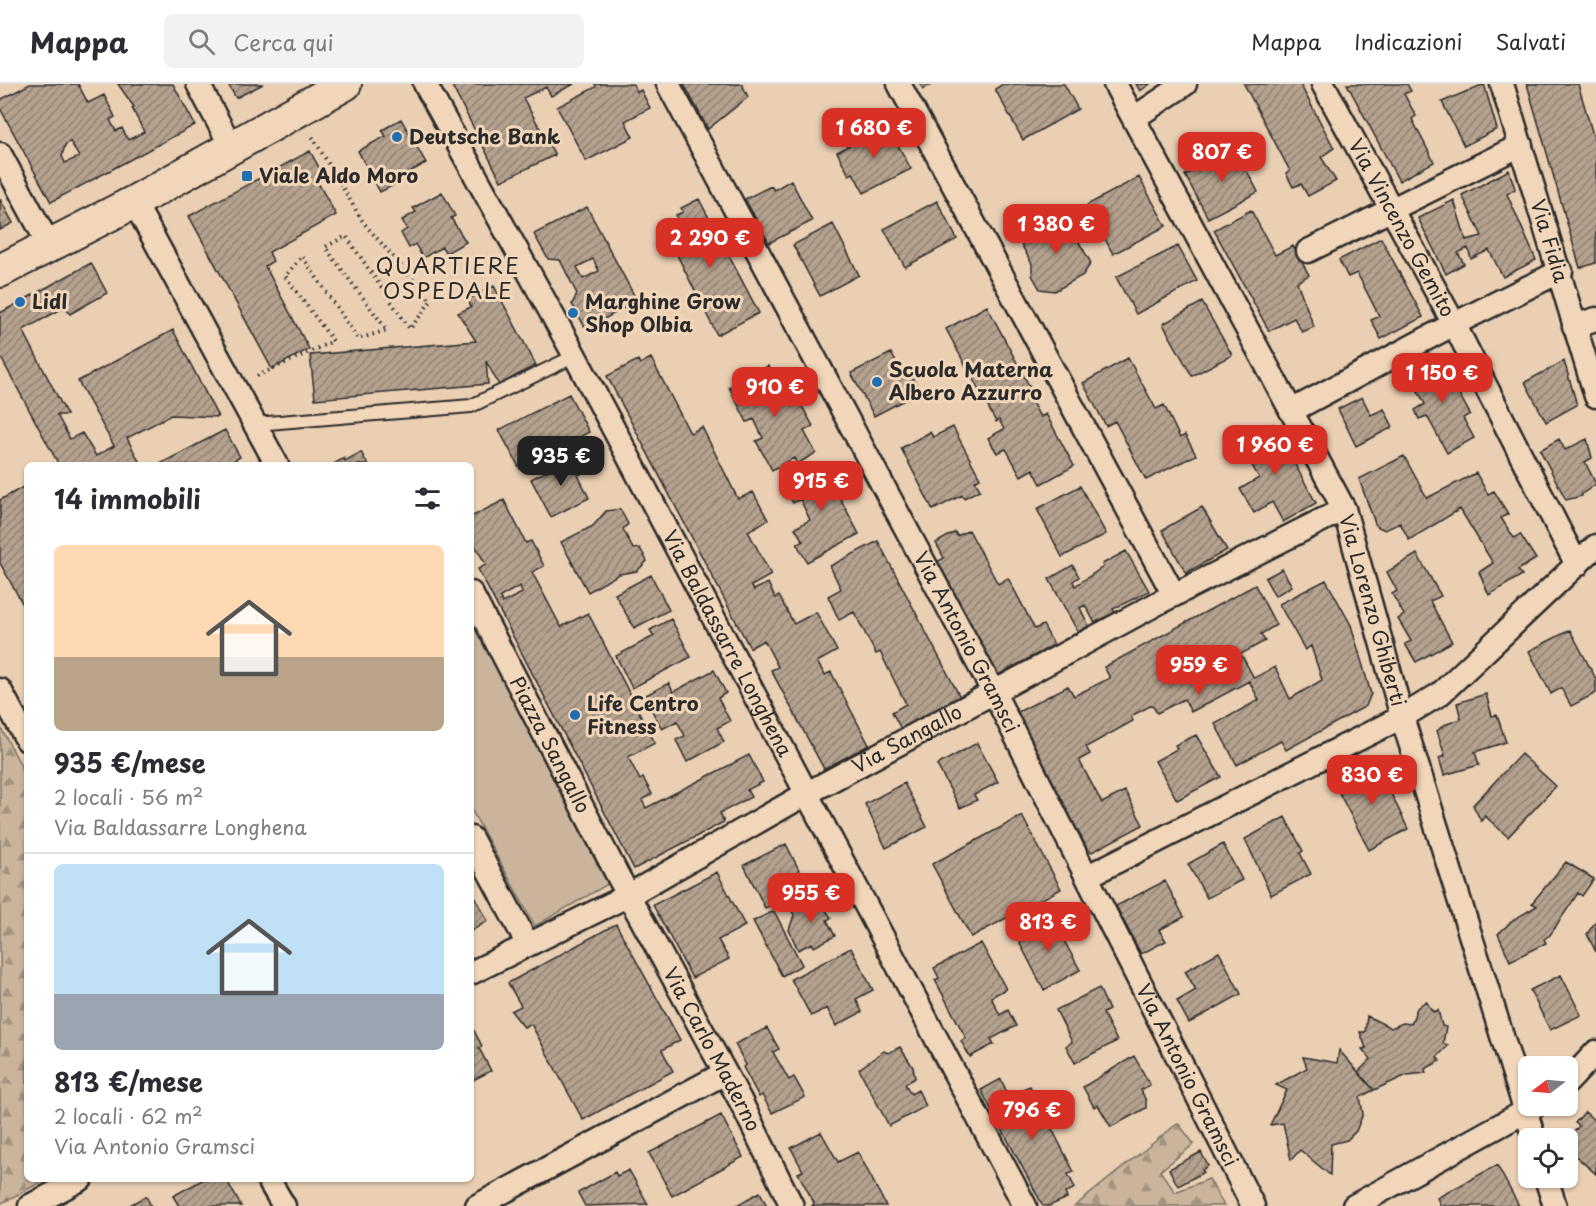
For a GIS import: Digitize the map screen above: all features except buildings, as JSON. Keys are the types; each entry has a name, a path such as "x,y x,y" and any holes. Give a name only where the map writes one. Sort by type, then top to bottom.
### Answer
{"main road":[{"path":"0,271 134,202 345,84"}],"street":[{"path":"198,84 232,148"},
{"name":"Via Baldassarre Longhena","path":"425,84 575,356 1025,1206"},
{"name":"Via Antonio Gramsci","path":"668,84 994,693 1253,1206"},
{"path":"899,84 1174,595"},
{"name":"Via Lorenzo Ghiberti","path":"1115,84 1344,509 1402,717 1518,1071"},
{"path":"1134,118 1185,84"},
{"name":"Via Vincenzo Gemito","path":"1323,84 1454,324 1577,565"},
{"name":"Via Fidia","path":"1502,84 1561,271 1574,326 1596,396"},
{"path":"1308,251 1521,145"},
{"path":"0,154 49,245"},
{"path":"134,202 275,462"},
{"path":"1291,411 1454,324 1561,271"},
{"path":"1574,326 1596,319"},
{"name":"Via Sangallo","path":"474,971 527,943 629,895 806,794 1174,595 1344,509"},
{"path":"1088,876 1402,717 1440,694 1596,546"},
{"name":"Piazza Sangallo","path":"474,599 629,895"},
{"path":"0,690 24,734"},
{"path":"474,844 527,943"},
{"name":"Via Carlo Maderno","path":"629,895 725,1073 792,1206"},
{"path":"1578,1071 1596,1052"},
{"path":"477,1206 725,1073"},
{"path":"1354,1206 1518,1115"},
{"path":"40,1204 76,1182"},
{"path":"270,1182 284,1206"},
{"path":"1549,1188 1555,1206"}],"lane":[{"path":"256,424 471,406 575,356"}],"path":[{"path":"236,386 333,341 285,276 302,256 358,339 387,330 326,247 346,236 410,329 431,301 363,222 299,111"}],"green space":[{"path":"474,624 608,884 535,926 474,814"},
{"path":"0,726 24,771 24,1182 41,1182 0,1204"},
{"path":"1178,1123 1194,1144 1160,1171 1175,1192 1209,1179 1224,1206 1075,1206"}],"place":[{"name":"Deutsche Bank","path":"397,137"},
{"name":"Viale Aldo Moro","path":"247,176"},
{"name":"Lidl","path":"20,302"},
{"name":"Marghine Grow Shop Olbia","path":"573,313"},
{"name":"Scuola Materna Albero Azzurro","path":"877,382"},
{"name":"Life Centro Fitness","path":"575,715"}],"district":[{"name":"QUARTIERE OSPEDALE","path":"448,278"}]}
